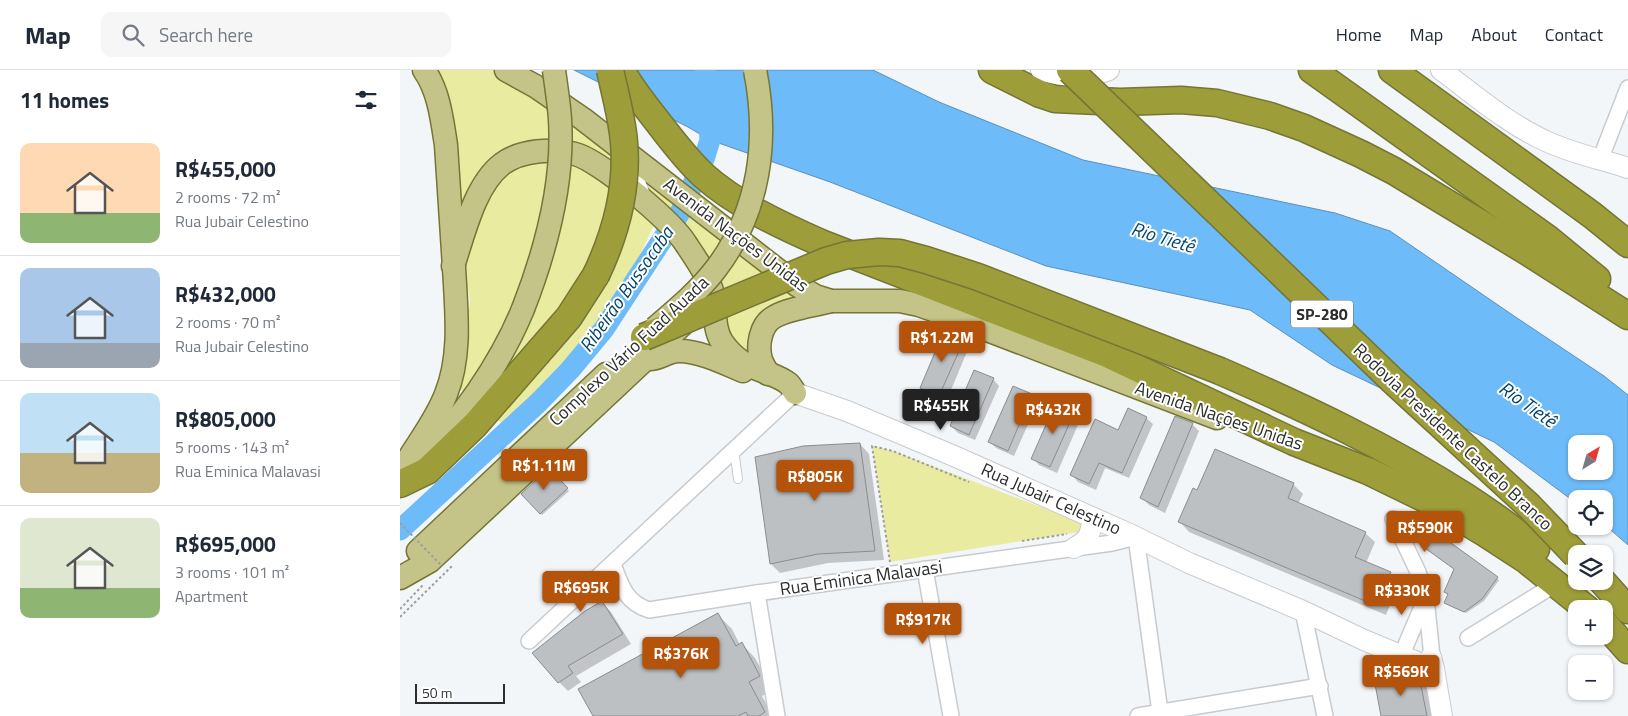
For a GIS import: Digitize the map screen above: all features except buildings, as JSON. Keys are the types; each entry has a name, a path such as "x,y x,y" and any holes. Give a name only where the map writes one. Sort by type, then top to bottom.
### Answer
{"highway":[{"path":"400,482 427,471 475,424 569,317 596,275 614,232 625,174 624,140 610,70"},
{"path":"621,70 649,111 689,161 704,176 760,214 821,243 1107,354 1294,442"},
{"path":"992,70 1040,94 1055,99 1120,102 1181,100 1217,103 1270,116 1304,128 1362,154 1394,171 1523,249 1628,316"},
{"name":"Rodovia Presidente Castelo Branco","path":"1070,70 1385,374 1529,506 1568,547"},
{"path":"1312,70 1547,238 1628,305"},
{"path":"1392,70 1592,215 1628,244"},
{"path":"645,348 826,261 847,255 879,252 900,253 978,277 1220,371 1307,409 1383,448 1440,481 1499,519 1531,544 1553,566 1560,587"},
{"name":"Avenida Nações Unidas","path":"1294,442 1368,471 1440,506 1517,554 1576,600"},
{"path":"1610,590 1628,610"},
{"path":"1613,633 1628,650"}],"main road":[{"path":"400,473 438,415 455,365 457,324 444,136 436,95 429,76 424,70"},
{"name":"Avenida Nações Unidas","path":"506,70 535,86 670,185 797,285 815,296 831,301 893,301 918,305 1237,426 1270,437 1294,442"},
{"path":"400,482 434,448 470,404 499,359 524,309 539,268 553,208 560,129 554,70"},
{"name":"Complexo Vário Fuad Auada","path":"400,569 456,515 645,348 715,270 731,247 744,218 760,165 760,94 755,70"},
{"path":"1041,70 1072,77 1109,70"},
{"path":"1441,70 1497,112 1533,135 1572,152 1628,168"},
{"path":"454,266 469,216 485,183 502,164 526,152 548,151 575,154 605,170 654,210 685,241 706,276 712,294 716,328 720,339 728,350 741,362 789,384 795,393"},
{"path":"400,578 430,561 443,557 645,348 676,331 712,294"},
{"path":"768,374 761,360 760,351 760,337 765,326 773,318 788,312 831,301"},
{"path":"645,348 654,359 671,352 689,352 724,363 795,393"},
{"name":"Rua Jubair Celestino","path":"795,393 902,433 1134,536 1189,563 1303,611 1364,640 1433,663"},
{"path":"1072,540 1086,541 1091,531 1093,518"},
{"name":"Rua Jubair Celestino","path":"1303,611 1326,614 1405,647 1433,663"},
{"path":"1433,663 1442,716"}],"street":[{"path":"1600,160 1628,88"},
{"path":"530,641 795,393"},
{"path":"1393,519 1418,572 1426,598 1433,663"},
{"path":"1134,536 1160,712"},
{"name":"Rua Eminica Malavasi","path":"613,564 626,595 642,608 649,610 758,592 925,569 1072,540 1112,543 1134,536"},
{"path":"925,569 950,716"},
{"path":"1468,638 1560,587"},
{"path":"758,592 777,716"},
{"path":"1405,647 1426,598"},
{"path":"1303,611 1325,716"},
{"path":"1138,716 1160,712 1206,711 1320,686"}],"lane":[{"path":"632,157 654,210"},
{"path":"734,450 738,479"}],"path":[{"path":"892,574 872,446 893,451 973,483"},
{"path":"400,523 443,557 456,562 400,617"},
{"path":"1022,541 1072,540"},
{"path":"400,610 424,584"}],"green space":[{"path":"424,70 506,70 815,296 773,318 761,360 728,350 712,294 659,214 624,290 565,367 505,426 460,389 470,300"},
{"path":"872,446 893,451 1086,524 1079,532 890,562"}],"water":[{"name":"Rio Tietê","path":"574,70 873,70 939,102 1083,160 1335,213 1390,231 1604,376 1628,395 1628,545 1613,532 1613,490 1568,490 1568,497 1494,442 1332,365 1250,310 1046,266 830,182 710,140"}],"waterway":[{"name":"Ribeirão Bussocaba","path":"400,530 538,403 570,370 604,329 681,211 704,159 710,140 705,70"}]}
